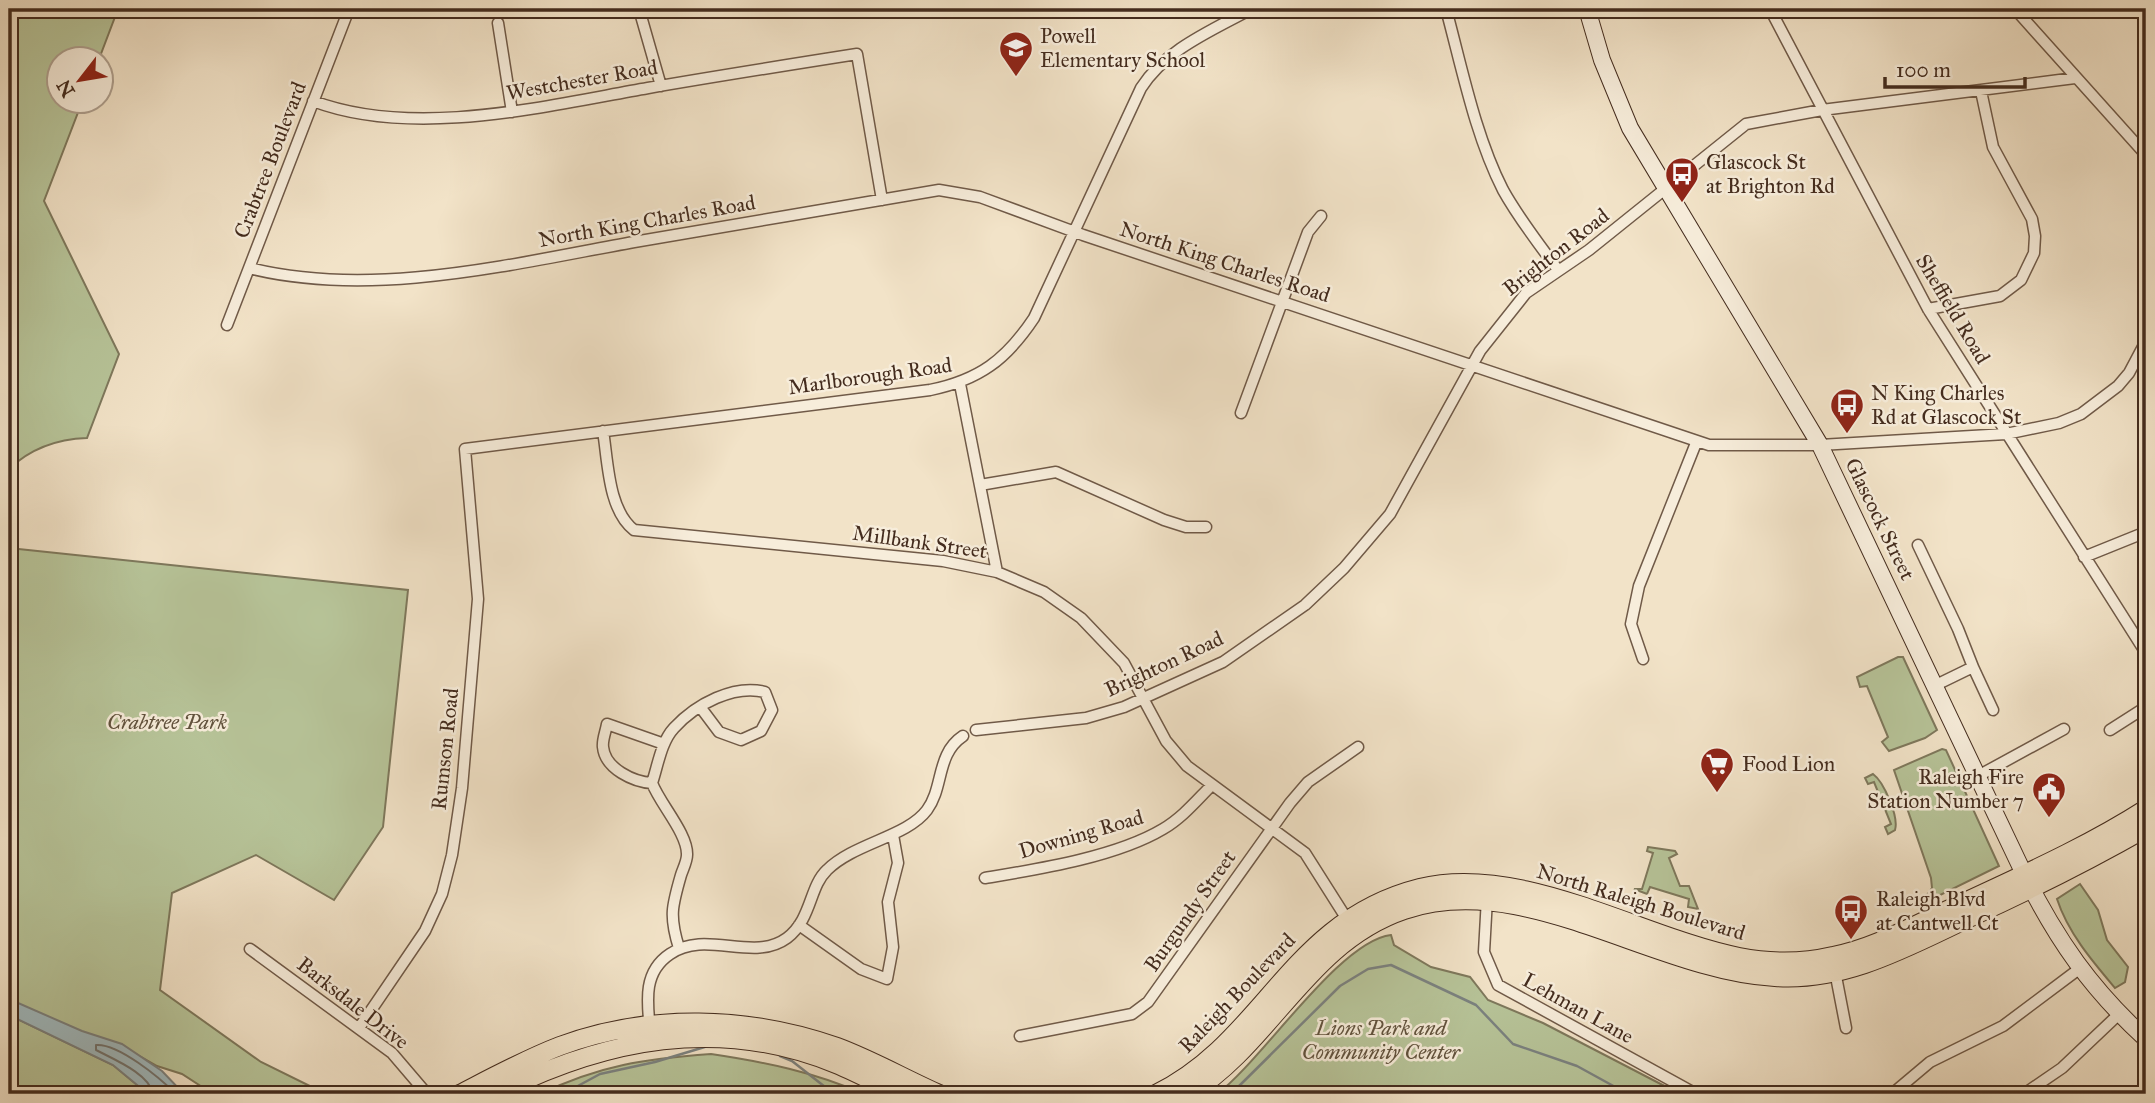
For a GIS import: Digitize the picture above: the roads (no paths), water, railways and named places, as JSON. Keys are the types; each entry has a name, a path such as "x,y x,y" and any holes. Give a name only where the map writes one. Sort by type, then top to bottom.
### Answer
{"main road":[{"name":"North Raleigh Boulevard","path":"2027,881 2146,809"},
{"name":"North Raleigh Boulevard","path":"1351,925 1378,902 1423,887 1465,883 1488,892 1512,887 1740,957 1834,965 1878,942 2027,881 2146,828"},
{"name":"Raleigh Boulevard","path":"1156,1094 1210,1060 1295,965 1351,925"},
{"name":"Raleigh Boulevard","path":"1189,1094 1220,1073 1351,925"},
{"path":"496,1094 566,1061 651,1033 732,1024 793,1033 839,1048 939,1094"},
{"path":"460,1094 561,1046 606,1032 731,1040 789,1049 834,1063 899,1094"}],"street":[{"name":"Crabtree Boulevard","path":"227,325 349,9"},
{"path":"639,9 661,86"},
{"name":"Marlborough Road","path":"465,449 960,384 992,365 1019,341 1034,318 1141,88 1154,68 1171,54 1251,9"},
{"path":"1446,9 1477,121 1502,187 1521,221 1558,270"},
{"name":"Glascock Street","path":"1587,9 1629,128 1820,445 2027,881 2059,942 2119,1014 2146,1039"},
{"name":"Sheffield Road","path":"1770,9 1928,309 2146,653"},
{"path":"2015,9 2146,155"},
{"path":"498,23 512,111"},
{"name":"Westchester Road","path":"313,101 345,113 380,117 469,116 857,54 882,200"},
{"name":"Brighton Road","path":"976,730 1086,718 1143,699 1223,662 1304,605 1344,568 1390,514 1498,324 1526,293 1589,250 1746,124 1822,110 2075,78"},
{"path":"1928,309 2000,296 2021,280 2034,253 2032,219 1993,147 1981,91"},
{"name":"North King Charles Road","path":"249,268 279,275 324,279 436,275 939,190 980,197 1696,443 1723,446 1820,445 2006,435 2059,423 2099,402 2129,373 2146,341"},
{"path":"1241,413 1308,232 1321,216"},
{"path":"960,384 997,572"},
{"name":"Millbank Street","path":"603,431 614,498 626,524 634,530 943,561 997,572 1044,592 1081,618 1124,663 1166,740 1187,766 1305,853 1351,925"},
{"path":"1643,659 1631,624 1639,586 1696,443"},
{"name":"Rumson Road","path":"359,1028 425,931 442,894 452,855 462,788 478,599 465,449"},
{"path":"980,485 1056,472 1164,520 1186,527 1206,527"},
{"path":"2084,557 2146,532"},
{"path":"1918,544 1993,710"},
{"path":"1936,685 1973,667"},
{"path":"679,948 671,924 671,905 687,855 684,836 671,820 652,783 664,744 675,727 701,708 726,693 749,688 765,692 772,710 761,731 741,740 719,732 701,708"},
{"path":"2110,730 2146,706"},
{"path":"652,783 638,782 621,773 607,757 603,747 607,724 664,744"},
{"path":"1978,776 2064,729"},
{"path":"651,1033 647,1000 651,972 664,957 695,942 771,946 788,937 806,918 824,872 850,851 893,835 926,811 952,744 963,736"},
{"name":"Burgundy Street","path":"1020,1036 1132,1014 1148,1002 1308,782 1357,747"},
{"name":"Downing Road","path":"985,878 1050,868 1147,836 1182,816 1211,786"},
{"path":"799,925 861,969 887,979 893,947 888,902 898,863 893,835"},
{"name":"Lehman Lane","path":"1488,892 1484,952 1498,985 1696,1094"},
{"name":"Barksdale Drive","path":"250,949 392,1053 427,1094"},
{"path":"1834,965 1846,1028"},
{"path":"1892,1094 1930,1062 2003,1026 2079,969"},
{"path":"2024,1094 2062,1068 2119,1014"}],"water":[{"path":"9,9 16,9 18,34 9,75"},
{"path":"9,999 82,1031 122,1044 162,1071 184,1094 148,1094 113,1065 9,1015"}],"waterway":[{"path":"1231,1094 1340,986 1368,969 1391,965 1476,1005 1513,1044 1577,1066 1628,1094"},
{"path":"563,1094 600,1074 655,1062 708,1046"},
{"path":"780,1056 792,1061 834,1094"}],"place":[{"name":"Powell Elementary School","path":"1016,78"},
{"name":"Glascock St at Brighton Rd","path":"1682,204"},
{"name":"N King Charles Rd at Glascock St","path":"1847,435"},
{"name":"Food Lion","path":"1717,794"},
{"name":"Raleigh Fire Station Number 7","path":"2049,819"},
{"name":"Raleigh Blvd at Cantwell Ct","path":"1851,941"}],"park label":[{"name":"Crabtree Park","path":"167,722"},
{"name":"Lions Park and Community Center","path":"1381,1040"}]}
